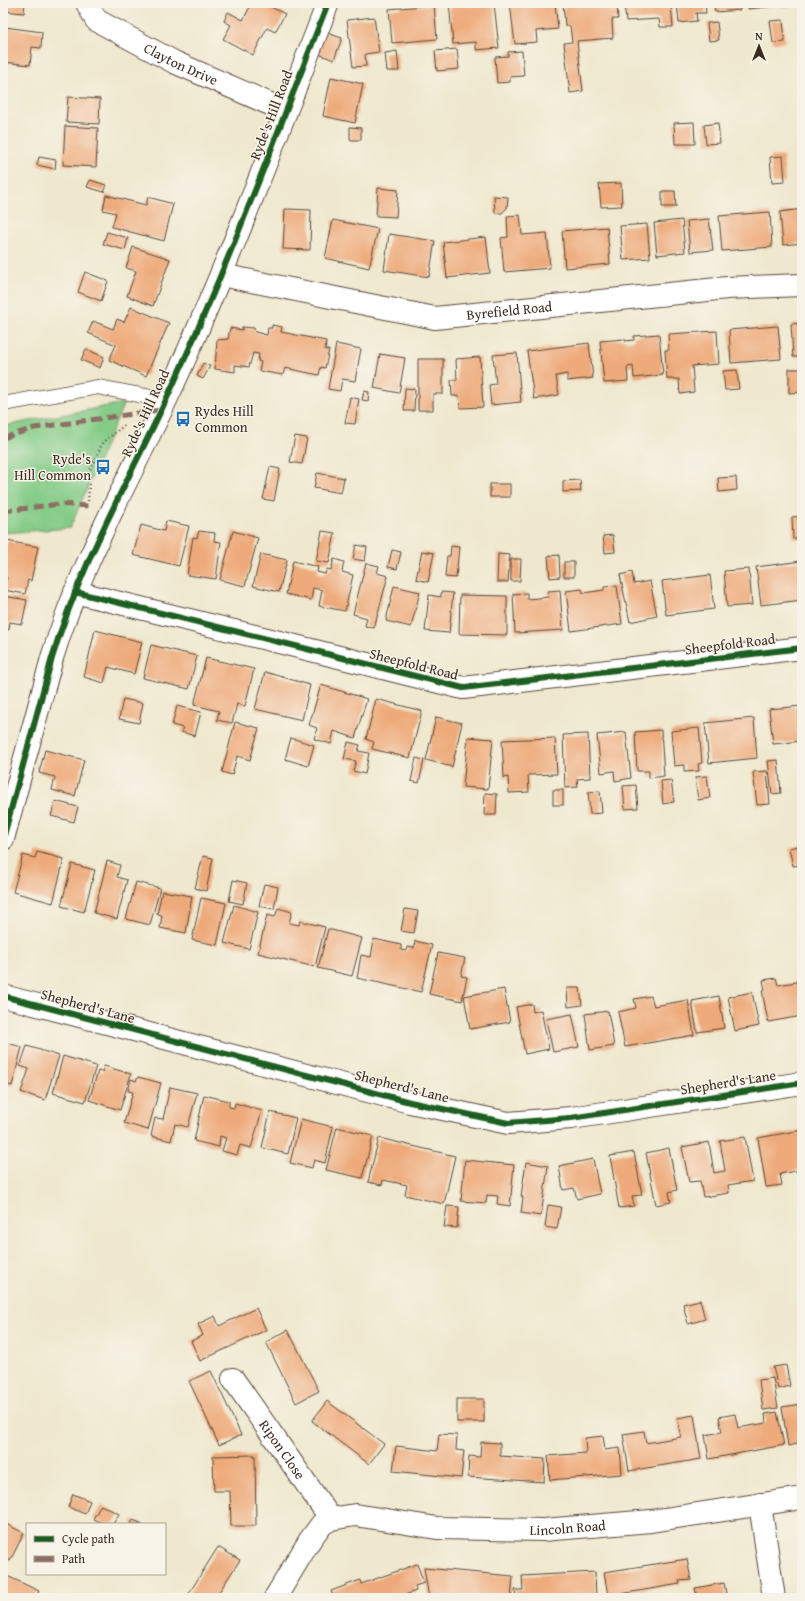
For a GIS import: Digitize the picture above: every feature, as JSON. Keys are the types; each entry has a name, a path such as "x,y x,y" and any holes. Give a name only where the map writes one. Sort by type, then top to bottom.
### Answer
{"street":[{"name":"Clayton Drive","path":"88,3 96,20 174,62 286,111"},
{"name":"Ryde's Hill Road","path":"3,838 52,658 75,592 158,398 221,275 328,3"},
{"name":"Byrefield Road","path":"221,275 435,318 727,288 802,285"},
{"name":"Sheepfold Road","path":"75,592 463,688 802,648"},
{"name":"Shepherd's Lane","path":"3,996 410,1102 508,1123 571,1118 802,1083"},
{"name":"Ripon Close","path":"233,1379 331,1518"},
{"name":"Lincoln Road","path":"331,1518 355,1515 437,1528 543,1530 651,1521 802,1498"},
{"path":"760,1504 774,1598"},
{"path":"275,1598 310,1540 321,1525 331,1518"}],"lane":[{"path":"3,404 98,387 158,398"}],"path":[{"path":"88,506 90,470 102,442 158,398"}],"green space":[{"path":"124,403 70,528 3,533 3,426"}],"building":[{"path":"3,3 25,3 24,13 3,11"},
{"path":"252,3 263,3 285,14 275,32 267,28 253,55 223,39 231,25 224,21 228,12 243,20"},
{"path":"449,3 494,3 499,48 476,50 476,42 453,44"},
{"path":"510,3 555,3 558,29 536,31 537,42 515,44"},
{"path":"563,3 617,3 618,19 612,19 613,38 577,41 583,91 570,93 564,43 572,42 570,26 565,26"},
{"path":"624,3 671,3 673,27 660,27 659,19 626,21"},
{"path":"677,3 705,3 706,13 696,13 697,21 679,23"},
{"path":"714,3 739,3 740,10 715,12"},
{"path":"748,3 776,3 777,6 748,9"},
{"path":"782,3 802,3 802,5 783,6"},
{"path":"434,5 437,39 392,43 389,9"},
{"path":"374,17 379,52 365,54 366,66 353,67 347,20"},
{"path":"783,20 785,42 773,43 770,21"},
{"path":"717,22 719,40 709,41 707,23"},
{"path":"5,27 42,32 41,48 32,47 30,65 3,62 3,37"},
{"path":"324,32 342,38 334,60 316,53"},
{"path":"457,49 459,69 437,71 435,51"},
{"path":"397,51 399,71 387,71 385,53"},
{"path":"522,51 524,76 510,77 510,82 497,83 495,57 508,56 508,52"},
{"path":"331,77 363,84 355,123 323,116"},
{"path":"68,97 100,99 99,124 66,122"},
{"path":"694,122 695,144 675,144 674,123"},
{"path":"718,123 720,143 706,144 704,125"},
{"path":"65,126 98,128 96,167 63,165"},
{"path":"350,127 361,128 361,140 350,140"},
{"path":"783,156 785,182 772,183 770,157"},
{"path":"39,157 56,160 55,169 37,165"},
{"path":"90,180 106,185 104,192 87,187"},
{"path":"621,183 622,206 601,207 599,184"},
{"path":"378,188 398,190 396,217 376,216"},
{"path":"662,191 675,191 676,207 662,207"},
{"path":"106,195 146,205 148,197 173,204 164,241 112,227 116,213 103,210"},
{"path":"494,196 508,197 507,208 502,213 495,213"},
{"path":"285,209 311,210 310,250 283,249"},
{"path":"802,209 802,243 783,245 780,212"},
{"path":"770,212 772,247 722,251 719,216"},
{"path":"520,215 522,235 547,233 550,268 504,272 501,238 508,237 507,216"},
{"path":"709,219 713,250 690,252 687,221"},
{"path":"333,220 378,229 369,268 325,258"},
{"path":"682,220 685,252 657,255 654,223"},
{"path":"647,224 650,258 623,260 620,226"},
{"path":"607,227 610,264 565,268 562,231"},
{"path":"107,232 128,238 125,250 103,244"},
{"path":"389,234 435,241 429,277 384,270"},
{"path":"486,237 490,273 447,278 443,242"},
{"path":"133,247 170,259 153,306 127,296 136,271 126,268"},
{"path":"85,272 108,281 101,301 78,292"},
{"path":"131,307 169,323 146,376 109,360 116,345 88,333 93,321 113,329 117,319 124,322"},
{"path":"802,323 801,368 800,357 793,357 791,324"},
{"path":"272,325 282,327 281,332 326,341 325,350 329,350 325,368 321,367 319,375 285,368 283,375 259,371 261,362 258,361 259,354 253,353 249,367 235,365 235,372 215,369 217,340 228,339 230,328 242,330 242,327 254,328 255,332 267,335 268,328 272,328"},
{"path":"778,326 781,359 731,363 729,330"},
{"path":"717,331 719,364 692,366 694,392 680,394 679,379 667,379 665,350 669,350 668,334"},
{"path":"659,334 663,375 634,378 633,366 627,367 628,381 604,383 600,341 625,339 625,341 634,340 634,336"},
{"path":"589,343 593,378 567,381 567,374 556,376 559,395 534,399 527,351"},
{"path":"336,344 361,349 355,381 342,379 340,391 328,389"},
{"path":"86,349 104,357 100,368 81,360"},
{"path":"517,353 521,402 491,405 489,385 496,384 493,355"},
{"path":"380,354 405,358 399,393 374,388"},
{"path":"480,357 483,407 460,408 459,396 452,396 451,380 457,380 456,359"},
{"path":"418,359 443,359 443,394 433,394 433,410 418,410"},
{"path":"203,363 210,366 203,379 197,376"},
{"path":"789,369 802,369 802,392 789,393"},
{"path":"737,370 739,389 725,390 723,371"},
{"path":"405,388 415,389 414,411 404,411"},
{"path":"364,391 369,392 368,401 362,400"},
{"path":"350,397 359,399 355,424 345,423"},
{"path":"295,436 307,438 302,464 290,462"},
{"path":"270,467 280,469 274,501 263,499"},
{"path":"317,473 344,478 341,493 314,488"},
{"path":"736,477 737,490 719,492 718,478"},
{"path":"580,480 581,491 563,492 563,481"},
{"path":"490,484 510,484 510,497 490,497"},
{"path":"802,516 802,539 793,539 792,517"},
{"path":"166,521 189,526 179,566 133,555 141,525 164,531"},
{"path":"199,531 215,533 214,541 221,542 216,579 187,575 193,537 197,538"},
{"path":"233,531 258,538 245,586 220,580"},
{"path":"322,531 335,533 329,563 316,561"},
{"path":"613,535 615,552 605,553 603,536"},
{"path":"7,541 38,547 31,581 28,580 25,594 4,590 7,577 3,576 3,560"},
{"path":"356,545 367,547 365,561 353,559"},
{"path":"451,546 459,547 456,578 445,577 447,556 450,556"},
{"path":"392,550 401,552 397,569 388,567"},
{"path":"422,551 434,553 428,582 416,579"},
{"path":"261,554 287,560 279,592 253,586"},
{"path":"498,554 510,555 508,582 497,582"},
{"path":"559,555 560,577 550,578 548,556"},
{"path":"334,559 344,562 342,572 353,575 345,611 319,606 322,590 313,588 311,600 286,594 293,561 318,567 317,572 325,574 327,569 331,570"},
{"path":"511,559 521,559 520,581 511,581"},
{"path":"802,561 802,600 761,605 756,567"},
{"path":"564,562 574,562 574,577 564,577"},
{"path":"366,563 379,566 377,573 388,576 374,628 365,626 367,618 353,614"},
{"path":"749,569 752,605 727,607 724,571"},
{"path":"632,572 634,584 650,581 657,616 630,622 620,575"},
{"path":"710,575 714,609 666,615 662,581"},
{"path":"394,586 420,592 411,627 386,621"},
{"path":"617,586 622,624 571,631 566,591 582,589 583,593 604,590 604,587"},
{"path":"560,590 563,630 515,633 513,594 527,593 527,599 549,597 548,591"},
{"path":"441,592 453,593 449,633 425,631 429,595 441,597"},
{"path":"460,595 507,596 507,635 459,634"},
{"path":"3,596 27,600 22,624 10,622 9,630 3,629"},
{"path":"95,630 142,642 134,674 108,667 104,683 84,677"},
{"path":"151,645 197,656 189,689 143,678"},
{"path":"206,658 254,669 245,706 237,704 232,723 217,720 219,711 194,705"},
{"path":"265,672 310,685 302,720 255,709"},
{"path":"321,685 367,699 355,738 334,731 331,744 314,739 317,728 309,725"},
{"path":"123,699 143,703 139,723 119,719"},
{"path":"376,699 422,711 410,758 372,749 374,742 366,739"},
{"path":"177,706 201,712 195,736 181,732 183,728 172,725"},
{"path":"802,706 802,741 773,744 769,709"},
{"path":"436,717 462,723 452,767 426,760"},
{"path":"754,718 757,758 709,763 705,723"},
{"path":"235,722 259,728 250,760 237,756 232,775 222,772"},
{"path":"699,728 702,763 698,764 699,771 684,772 684,765 674,766 671,731"},
{"path":"661,730 664,776 649,778 649,771 637,771 635,732"},
{"path":"626,732 631,778 615,781 614,771 601,773 597,735"},
{"path":"588,734 590,778 577,779 578,787 565,788 563,735"},
{"path":"468,737 493,739 488,789 463,787"},
{"path":"291,738 314,745 308,766 285,759"},
{"path":"555,738 557,774 528,775 529,792 509,793 508,777 504,778 502,740"},
{"path":"348,742 360,745 358,751 369,753 365,774 353,771 356,761 344,759"},
{"path":"45,750 84,760 75,796 52,790 55,777 39,773"},
{"path":"416,758 424,760 419,783 411,781"},
{"path":"778,760 781,793 772,794 768,761"},
{"path":"767,771 770,804 757,805 753,772"},
{"path":"707,776 710,798 698,800 695,777"},
{"path":"671,780 674,802 663,804 661,781"},
{"path":"636,785 638,808 625,809 623,786"},
{"path":"553,790 563,790 563,805 553,805"},
{"path":"600,791 602,813 590,814 588,792"},
{"path":"485,793 497,794 496,815 484,815"},
{"path":"55,801 78,807 74,822 51,816"},
{"path":"802,845 802,865 793,866 789,848"},
{"path":"37,852 64,859 53,903 13,892 23,855 35,858"},
{"path":"203,856 213,858 206,891 195,888"},
{"path":"107,861 120,865 117,877 127,880 117,919 94,913"},
{"path":"72,864 95,870 84,912 61,906"},
{"path":"233,880 247,883 243,904 229,901"},
{"path":"136,882 160,888 150,925 126,919"},
{"path":"264,884 278,887 274,909 259,906"},
{"path":"162,891 192,896 186,933 160,928 162,915 157,914"},
{"path":"201,898 226,903 217,945 192,940"},
{"path":"234,905 258,912 249,949 224,943"},
{"path":"278,908 292,912 289,923 299,925 300,921 325,927 315,967 258,953 267,915 275,917"},
{"path":"405,909 418,911 414,933 401,931"},
{"path":"328,929 362,938 352,976 318,968"},
{"path":"374,939 401,945 401,950 406,951 407,947 414,948 415,941 432,945 421,992 357,978 361,955 371,957"},
{"path":"438,953 465,958 461,976 467,977 462,1001 429,994"},
{"path":"776,978 778,985 802,981 802,1016 768,1022 762,990 765,990 763,980"},
{"path":"567,988 580,988 582,1005 568,1007"},
{"path":"504,989 510,1022 470,1029 464,996"},
{"path":"752,992 759,1026 735,1031 728,997"},
{"path":"651,996 654,1006 688,1000 694,1035 625,1047 618,1012 636,1008 634,999"},
{"path":"719,996 724,1028 697,1032 692,1001"},
{"path":"532,1004 533,1012 541,1010 549,1049 525,1054 516,1007"},
{"path":"608,1011 614,1046 590,1050 585,1014"},
{"path":"572,1014 579,1047 553,1052 546,1019"},
{"path":"3,1042 22,1047 12,1086 3,1083"},
{"path":"27,1046 59,1056 45,1100 21,1092 29,1069 20,1066"},
{"path":"63,1056 96,1066 85,1102 53,1093"},
{"path":"104,1066 131,1074 120,1110 89,1100 98,1071 102,1072"},
{"path":"138,1077 161,1083 148,1130 124,1123 133,1092 128,1091 131,1079 136,1081"},
{"path":"170,1087 197,1093 188,1127 175,1124 171,1141 151,1136 155,1118 163,1119"},
{"path":"204,1095 229,1101 229,1107 234,1108 235,1103 262,1111 251,1148 240,1145 237,1155 222,1151 226,1138 220,1136 219,1147 194,1141"},
{"path":"270,1112 296,1118 288,1154 262,1148"},
{"path":"301,1119 333,1127 325,1163 314,1160 312,1168 290,1163"},
{"path":"337,1127 373,1136 362,1178 326,1170"},
{"path":"802,1130 801,1170 780,1174 782,1185 766,1187 758,1138"},
{"path":"745,1137 753,1181 728,1185 729,1193 703,1197 700,1181 689,1182 682,1147 709,1142 714,1173 725,1171 720,1141"},
{"path":"379,1138 455,1156 444,1204 405,1195 407,1185 383,1180 382,1185 368,1182"},
{"path":"669,1148 677,1190 669,1192 671,1202 656,1205 646,1153"},
{"path":"634,1152 642,1195 632,1196 634,1206 619,1208 610,1156"},
{"path":"593,1159 600,1194 577,1199 574,1188 563,1190 559,1166"},
{"path":"465,1160 514,1165 510,1206 497,1204 498,1196 487,1195 486,1203 461,1201"},
{"path":"526,1162 548,1166 541,1216 521,1213 523,1197 521,1196"},
{"path":"548,1205 561,1207 557,1229 545,1227"},
{"path":"447,1206 459,1207 457,1228 444,1227"},
{"path":"700,1300 705,1319 688,1324 683,1304"},
{"path":"256,1308 266,1330 200,1361 191,1341 203,1335 198,1324 215,1316 219,1326"},
{"path":"288,1330 319,1391 296,1403 266,1342"},
{"path":"786,1365 790,1386 778,1389 773,1367"},
{"path":"211,1371 241,1435 219,1445 189,1381"},
{"path":"773,1378 778,1408 763,1410 759,1380"},
{"path":"457,1399 484,1399 484,1422 457,1422"},
{"path":"327,1401 384,1444 369,1464 312,1421"},
{"path":"802,1404 802,1443 788,1446 782,1407"},
{"path":"777,1412 784,1445 709,1459 705,1435 722,1432 719,1417 735,1414 738,1428 766,1423 765,1414"},
{"path":"694,1415 701,1459 629,1471 623,1434 644,1431 646,1443 681,1437 677,1418"},
{"path":"439,1434 457,1435 456,1450 464,1451 461,1478 393,1471 396,1446 437,1451"},
{"path":"603,1436 605,1450 620,1448 622,1474 550,1480 548,1456 586,1453 585,1438"},
{"path":"481,1442 500,1443 500,1456 545,1459 544,1482 468,1477 469,1456 480,1457"},
{"path":"255,1455 256,1526 231,1526 230,1491 214,1491 213,1456"},
{"path":"73,1494 90,1501 85,1514 68,1507"},
{"path":"101,1505 119,1514 114,1523 102,1523 93,1519"},
{"path":"133,1520 140,1523 132,1523"},
{"path":"4,1523 24,1533 10,1561 3,1557"},
{"path":"218,1547 240,1560 215,1598 186,1598"},
{"path":"687,1559 691,1580 679,1581 680,1584 608,1596 604,1572"},
{"path":"417,1564 424,1583 415,1586 416,1591 396,1598 334,1598 331,1591 360,1580 361,1584"},
{"path":"424,1568 513,1576 511,1598 429,1598"},
{"path":"595,1572 596,1598 516,1598 515,1590 523,1590 522,1576"},
{"path":"3,1574 39,1591 36,1598 3,1598"},
{"path":"724,1583 727,1598 697,1598 695,1588"}],"marked path":[{"path":"3,438 34,428 160,410"},
{"path":"3,511 60,504 88,506"}],"cycle path":[{"path":"3,839 52,658 63,625 89,559 166,400 209,302 250,203 328,3"},
{"path":"75,592 463,688 802,648"},
{"path":"3,996 410,1102 508,1123 571,1118 802,1083"}],"place":[{"name":"Rydes Hill Common","path":"183,419"},
{"name":"Ryde's Hill Common","path":"103,467"}]}
